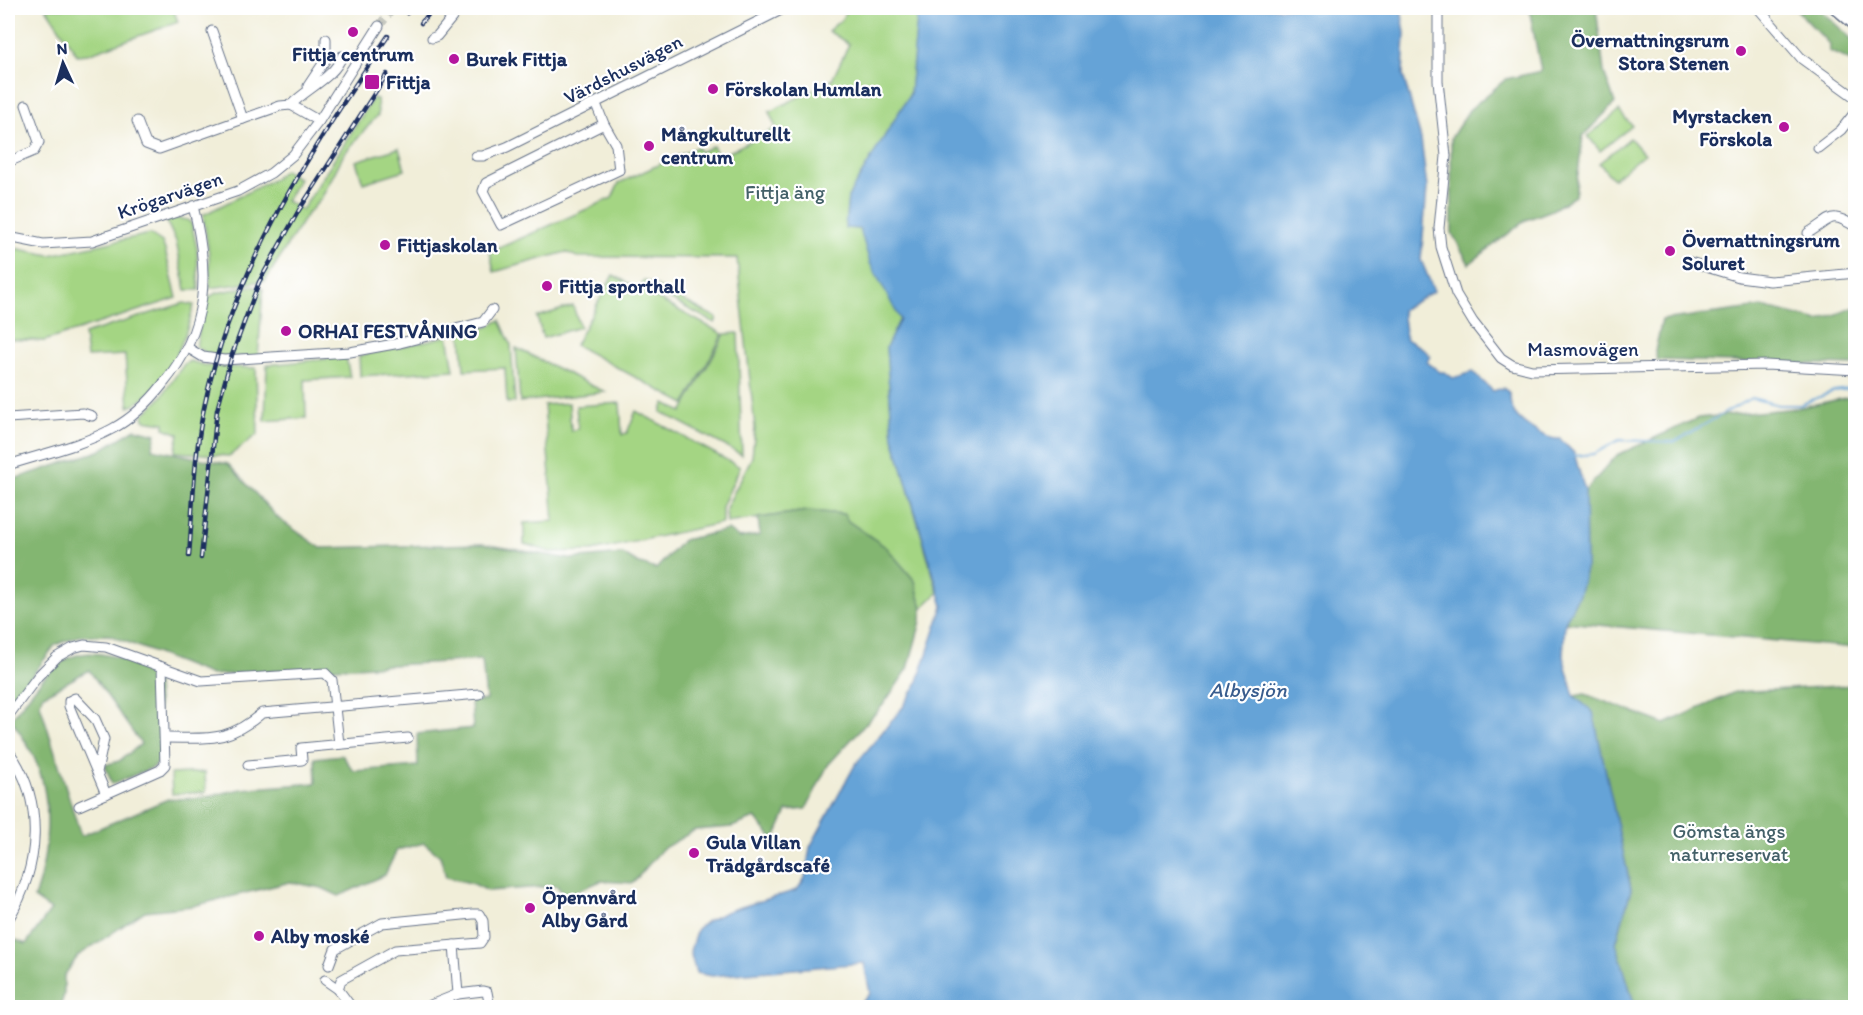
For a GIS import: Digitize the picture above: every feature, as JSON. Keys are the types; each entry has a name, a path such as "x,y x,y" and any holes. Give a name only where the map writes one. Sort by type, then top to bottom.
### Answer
{"main road":[{"path":"1835,8 1856,26"},
{"path":"1850,8 1856,13"}],"street":[{"path":"432,38 437,36 460,8"},
{"name":"Värdshusvägen","path":"476,156 483,156 507,147 785,8"},
{"name":"Masmovägen","path":"1438,8 1438,81 1446,156 1440,239 1461,305 1501,358 1518,368 1532,370 1766,365 1856,370"},
{"path":"1758,8 1802,59 1856,98"},
{"name":"Krögarvägen","path":"8,237 43,244 92,241 238,191 271,173 293,154 319,121 379,26"},
{"path":"212,32 243,119"},
{"path":"305,91 326,59 326,39"},
{"path":"291,105 305,91 332,72 342,56"},
{"path":"596,104 616,145 619,170 501,225 483,191 486,183 604,124"},
{"path":"8,162 34,151 39,142 26,105"},
{"path":"137,121 146,144 159,149 280,106 291,105 319,121"},
{"path":"1818,148 1841,130 1856,111"},
{"path":"8,465 93,439 124,422 151,399 188,348 202,305 204,289 202,243 194,206"},
{"path":"1808,233 1831,216 1838,216 1856,227"},
{"path":"1690,262 1739,277 1770,281 1856,273"},
{"path":"188,348 204,357 224,360 350,352 400,343 483,322 492,310"},
{"path":"8,418 83,413 93,416"},
{"path":"8,716 38,676 57,657 84,645 106,647 201,681 325,673 332,680 339,744"},
{"path":"79,806 160,770 165,765 166,738 162,667"},
{"path":"166,738 220,738 234,732 262,712 479,694"},
{"path":"97,772 104,739 95,719 75,698 69,701 69,706 106,794"},
{"path":"248,765 302,760 301,748 408,738"},
{"path":"8,750 29,787 35,819 34,846 28,878 8,920"},
{"path":"329,965 335,949 388,920 479,914 483,921 482,941 395,950 342,980 338,988"},
{"path":"454,945 458,994"},
{"path":"325,980 338,988 352,1008"},
{"path":"423,1008 458,994 487,992 490,1008"}],"green space":[{"path":"46,8 173,8 178,22 88,54 77,55"},
{"name":"Fittja äng","path":"847,8 918,8 910,94 848,197 845,227 860,229 900,319 886,348 893,437 938,593 922,608 915,581 887,548 848,521 844,514 807,511 727,523 726,508 752,457 755,428 737,258 577,257 566,252 494,272 490,252 612,198 619,183 697,147 700,152 713,146 719,157 776,128 769,112 832,80 849,44 828,31 842,19"},
{"path":"1529,8 1596,8 1604,72 1615,103 1583,136 1575,196 1552,210 1526,220 1469,264 1452,233 1451,138 1469,110 1506,79 1541,71"},
{"path":"1795,8 1818,8 1855,42 1855,63 1829,51 1830,45"},
{"path":"373,98 377,99 378,115 344,154 321,199 307,214 265,281 210,288 209,254 203,215 274,179 284,170 299,179 286,201 302,210"},
{"path":"1619,111 1632,126 1600,151 1588,136"},
{"path":"1630,138 1644,154 1613,179 1599,163"},
{"path":"399,148 405,170 363,183 356,161"},
{"path":"175,218 188,220 192,225 197,249 199,290 186,290 176,241 166,221"},
{"path":"150,234 162,242 177,298 44,341 8,339 8,247 50,255"},
{"path":"613,275 723,334 685,404 575,345"},
{"path":"644,280 717,318 715,323 641,284"},
{"path":"251,286 263,289 258,357 217,356 202,351 196,346 206,299 216,293"},
{"path":"184,303 194,305 172,364 154,389 142,400 129,407 125,355 87,357 84,334"},
{"path":"573,306 580,327 543,338 537,317"},
{"path":"1762,307 1819,321 1855,307 1855,365 1657,360 1655,351 1662,320"},
{"path":"500,320 511,345 515,402 507,403 505,368 464,370 461,332 488,327"},
{"path":"738,333 742,455 661,412 665,403 682,412 725,334"},
{"path":"448,336 454,370 360,376 359,356"},
{"path":"516,348 605,392 520,402"},
{"path":"346,357 350,377 305,380 306,418 265,421 267,365"},
{"path":"190,361 208,366 256,368 258,434 229,456 175,452 179,434 164,428 164,423 144,420 143,415 159,400 184,364"},
{"path":"1855,375 1855,648 1565,622 1580,592 1586,569 1585,491 1617,455 1698,418 1797,408 1850,397"},
{"path":"569,403 571,431 578,429 576,406 620,403 622,435 627,433 636,411 740,467 722,507 722,523 592,551 550,552 524,544 524,523 554,521 544,405"},
{"path":"135,429 156,434 152,449 228,464 279,519 321,548 483,544 570,559 623,554 637,563 656,569 683,540 728,530 739,538 760,535 758,518 807,511 844,514 848,521 887,548 915,581 922,608 921,621 908,669 883,705 828,765 806,809 787,811 774,840 755,818 732,827 695,830 662,849 633,883 601,881 565,896 557,886 488,891 474,884 446,877 440,856 424,843 397,850 385,875 339,896 322,888 290,882 193,906 145,911 78,956 64,976 64,995 60,1007 8,1007 8,937 26,944 51,910 34,898 46,845 44,789 33,755 11,719 33,690 61,663 82,654 112,656 142,664 157,685 161,760 154,767 112,784 105,765 119,761 141,744 89,670 42,696 40,704 81,836 168,799 201,798 241,789 316,783 315,758 342,755 354,771 418,766 417,734 473,728 471,702 486,700 482,660 211,675 109,635 79,636 55,645 8,708 8,481 99,451"},
{"name":"Gömsta ängs naturreservat","path":"1855,685 1855,1007 1635,1007 1616,943 1631,889 1593,713 1574,696 1585,694 1665,724 1735,692"},
{"path":"205,772 206,792 172,794 171,774"}],"water":[{"name":"Albysjön","path":"918,8 1401,8 1405,33 1403,75 1421,139 1427,188 1421,260 1434,291 1402,310 1406,339 1424,349 1430,356 1427,362 1440,372 1445,372 1453,378 1473,372 1493,391 1503,388 1510,393 1511,406 1520,419 1547,437 1560,439 1574,453 1585,491 1586,569 1580,592 1565,622 1563,656 1574,696 1593,712 1631,889 1616,943 1635,1007 857,1008 870,993 864,963 712,976 696,973 690,951 697,929 707,921 728,911 797,890 805,878 810,847 855,765 903,707 917,684 943,606 893,437 886,348 900,319 870,263 860,229 845,228 848,197 910,94"}],"waterway":[{"path":"1573,456 1594,454 1619,440 1674,442 1751,398 1779,405 1800,405 1834,391 1856,388"}],"tunnel":[{"path":"379,26 393,8"}],"railway":[{"path":"407,13 413,8"},
{"path":"421,23 434,8"},
{"path":"189,556 194,479 201,422 218,353 235,304 278,211 331,122 388,36"},
{"path":"201,558 217,410 232,355 259,282 299,210 387,74"}],"place":[{"name":"Fittja centrum","path":"353,32"},
{"name":"Övernattningsrum Stora Stenen","path":"1741,51"},
{"name":"Burek Fittja","path":"454,59"},
{"name":"Fittja","path":"372,82"},
{"name":"Förskolan Humlan","path":"713,89"},
{"name":"Myrstacken Förskola","path":"1784,127"},
{"name":"Mångkulturellt centrum","path":"649,146"},
{"name":"Fittjaskolan","path":"385,245"},
{"name":"Övernattningsrum Soluret","path":"1670,251"},
{"name":"Fittja sporthall","path":"547,286"},
{"name":"ORHAI FESTVÅNING","path":"286,331"},
{"name":"Gula Villan Trädgårdscafé","path":"694,853"},
{"name":"Öpennvård Alby Gård","path":"530,908"},
{"name":"Alby moské","path":"259,936"}]}
